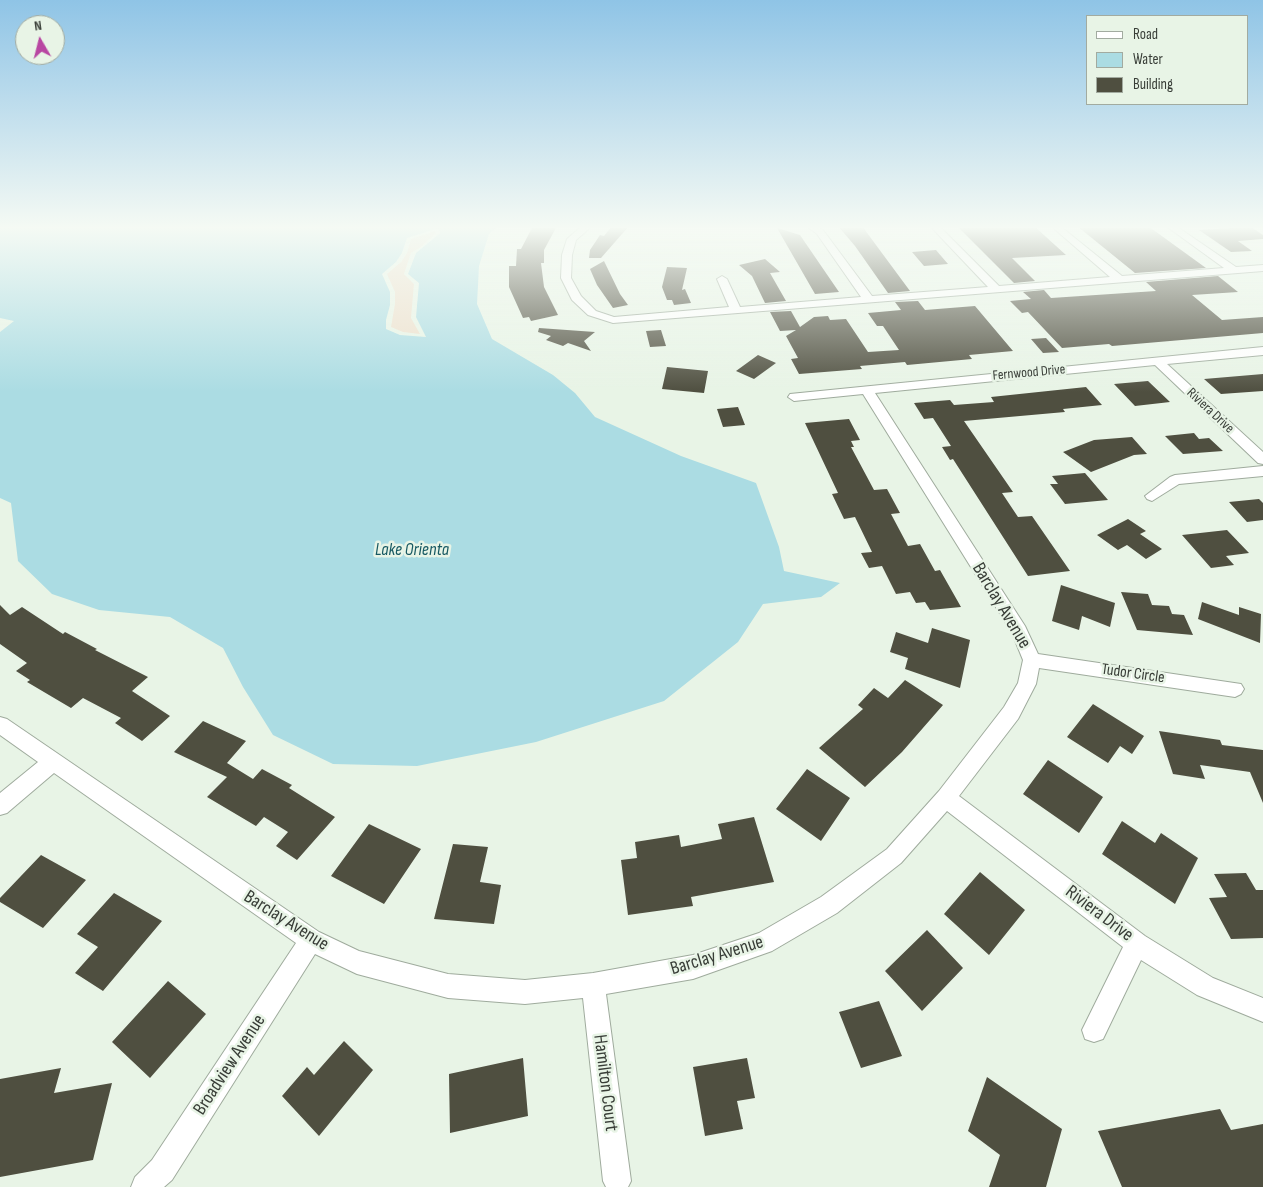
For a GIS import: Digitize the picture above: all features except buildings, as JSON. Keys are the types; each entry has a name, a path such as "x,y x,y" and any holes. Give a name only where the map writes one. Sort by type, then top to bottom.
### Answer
{"street":[{"path":"568,281 576,298 592,313 613,320 1090,281"},
{"path":"723,281 736,311"},
{"path":"856,281 869,300"},
{"path":"989,281 996,289"},
{"name":"Fernwood Drive","path":"794,397 866,388 1263,351"},
{"name":"Riviera Drive","path":"1157,361 1263,460"},
{"name":"Barclay Avenue","path":"0,725 52,763 311,940 357,962 448,986 526,992 593,985 693,967 764,942 829,905 894,856 946,798 1011,713 1027,684 1032,660 1019,631 866,388"},
{"path":"1152,496 1175,480 1263,471"},
{"name":"Tudor Circle","path":"1032,660 1235,689"},
{"path":"0,806 52,763"},
{"name":"Riviera Drive","path":"946,798 1138,944 1205,988 1263,1010"},
{"name":"Broadview Avenue","path":"145,1187 162,1170 311,940"},
{"path":"1094,1030 1138,944"},
{"name":"Hamilton Court","path":"593,985 617,1181"}],"shaded area":[{"path":"390,281 411,281 414,284 411,318 420,334 403,332 391,327 395,292"}],"water":[{"name":"Lake Orienta","path":"0,281 385,281 390,292 386,329 400,335 426,337 416,317 419,283 417,281 478,281 477,304 492,339 553,375 575,393 595,417 681,456 756,483 779,547 784,571 840,583 821,597 763,604 738,642 664,701 536,742 417,766 333,764 273,735 243,687 223,648 170,617 99,610 52,594 18,561 11,503 0,498 0,332 14,321 0,318"}]}
